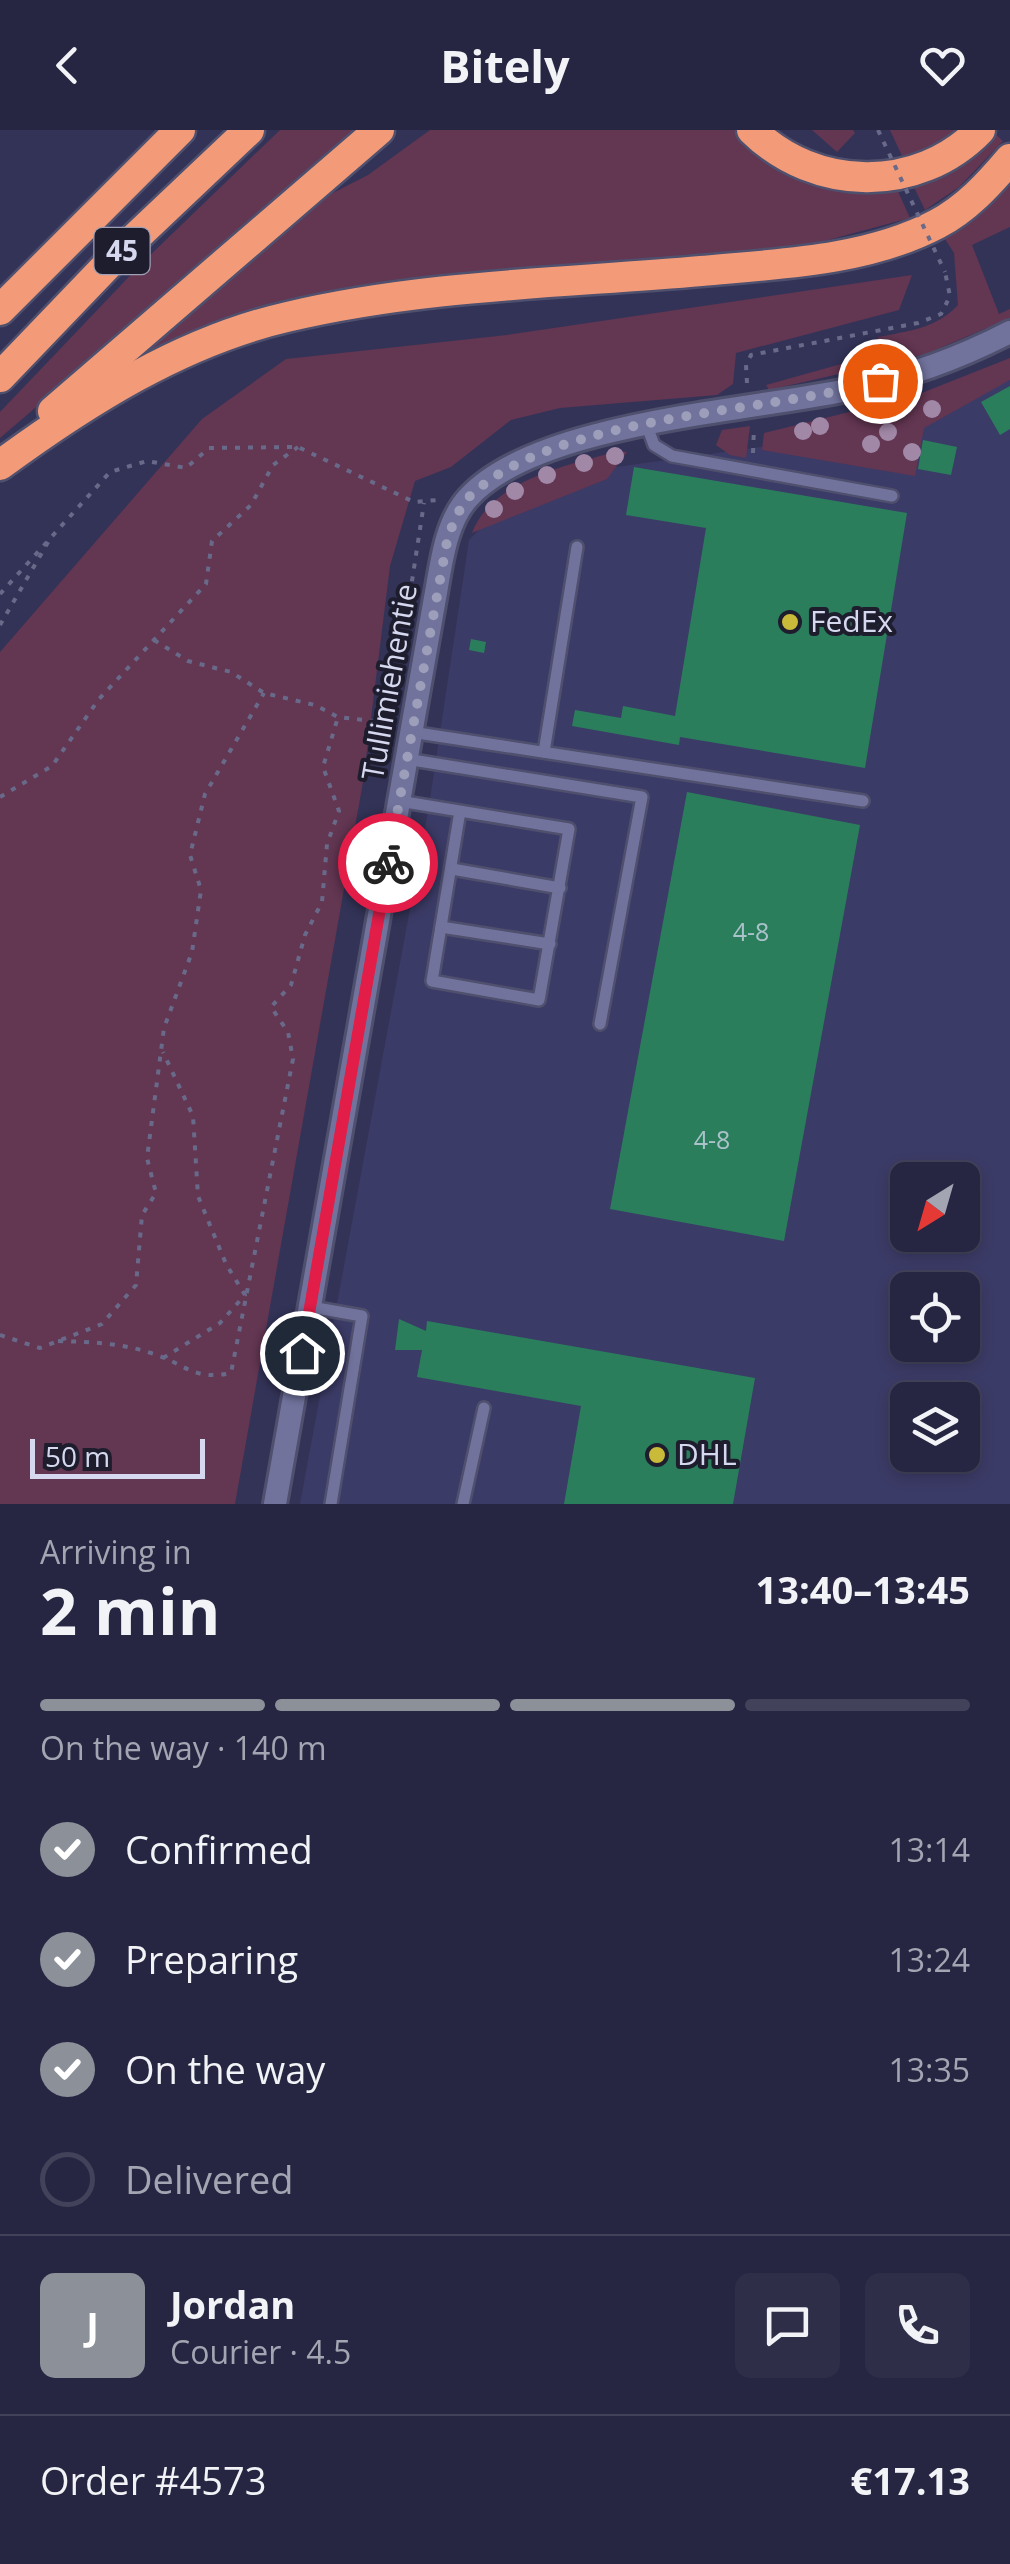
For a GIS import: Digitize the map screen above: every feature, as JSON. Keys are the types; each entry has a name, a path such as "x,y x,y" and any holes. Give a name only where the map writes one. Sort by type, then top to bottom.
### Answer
{"highway":[{"name":"45","path":"0,310 180,130"},
{"name":"45","path":"0,377 116,256 249,130"},
{"path":"0,463 71,394 379,130"},
{"path":"752,130 786,156 823,172 881,177 937,163 980,130"},
{"path":"0,463 56,424 160,365 286,317 394,298 749,266 858,251 906,237 946,218 1010,160"}],"street":[{"name":"Tullimiehentie","path":"275,1504 448,536 467,498 503,470 580,438 855,388 932,367 1010,332"}],"lane":[{"path":"648,426 654,445 672,456 892,496"},
{"path":"544,752 577,547"},
{"path":"412,732 863,801"},
{"path":"406,759 642,797 600,1024"},
{"path":"399,801 460,811 569,829 540,1000 432,981 460,811"},
{"path":"452,869 560,888"},
{"path":"441,927 550,944"},
{"path":"311,1307 362,1316 332,1504"},
{"path":"463,1504 484,1408"}],"path":[{"path":"747,380 748,358 756,353 918,323 940,314 950,296 945,272 878,130"},
{"path":"750,408 755,443 750,472"},
{"path":"0,594 110,472 147,462 186,468 208,448 298,448 414,502 467,498"},
{"path":"0,797 52,766 99,699 206,584 212,542 251,505 273,464 298,448"},
{"path":"406,626 424,501"},
{"path":"0,624 56,529"},
{"path":"154,640 188,660 231,672 264,693 315,706 338,718 377,722 401,664"},
{"path":"0,1335 40,1348 102,1324 136,1284 142,1215 156,1193 147,1158 164,1028 192,952 200,890 190,855 205,794 264,693"},
{"path":"58,1340 110,1342 163,1358 205,1379 231,1373 293,1059 288,1032 271,1007 291,985 305,936 322,902 327,844 338,811 322,767 338,718"},
{"path":"162,1050 193,1116 198,1196 226,1264 246,1294"},
{"path":"163,1358 220,1323 246,1294"}],"shaded area":[{"path":"280,130 360,130 0,438 0,412 144,261"},
{"path":"430,130 734,130 770,160 808,179 850,188 896,187 910,218 798,248 389,284 127,361 323,198 368,175"},
{"path":"812,130 853,130 855,133 837,152"},
{"path":"890,130 958,130 934,147 903,158"},
{"path":"995,134 1003,141 959,187 925,210 912,183 976,150"},
{"path":"1010,186 1010,227 972,245 999,314 1010,309 1010,318 926,354 769,390 766,385 877,354 878,337 921,328 949,313 958,305 954,253 945,239"},
{"path":"912,275 899,310 736,353 733,384 717,395 560,408 511,420 451,467 415,481 390,566 363,782 235,1504 0,1504 0,652 202,419 286,359 507,335"},
{"path":"1010,358 1010,380 924,428 915,476 762,450 764,433 914,396"},
{"path":"1010,368 1010,1504 300,1504 429,806 469,540 496,513 559,475 875,431"},
{"path":"750,426 746,458 730,455 716,445 722,430"},
{"path":"627,452 607,479 472,533 482,515 514,487 556,469"}],"building":[{"path":"1010,386 1010,429 1000,435 981,402"},
{"path":"923,440 957,447 951,475 918,469"},
{"name":"FedEx","path":"634,467 907,513 865,768 680,737 679,745 572,726 575,710 621,718 623,706 675,716 706,528 626,515"},
{"path":"471,639 486,642 484,653 469,650"},
{"path":"687,792 860,825 784,1241 610,1209"},
{"name":"DHL","path":"399,1319 426,1331 427,1321 755,1378 733,1504 564,1504 581,1406 417,1377 422,1350 395,1350"}],"way so far":[{"path":"388,863 448,536 467,498 503,470 580,438 880,381"}],"place":[{"name":"FedEx","path":"790,622"},
{"name":"DHL","path":"657,1455"}],"route":[{"path":"302,1353 388,863"}]}
